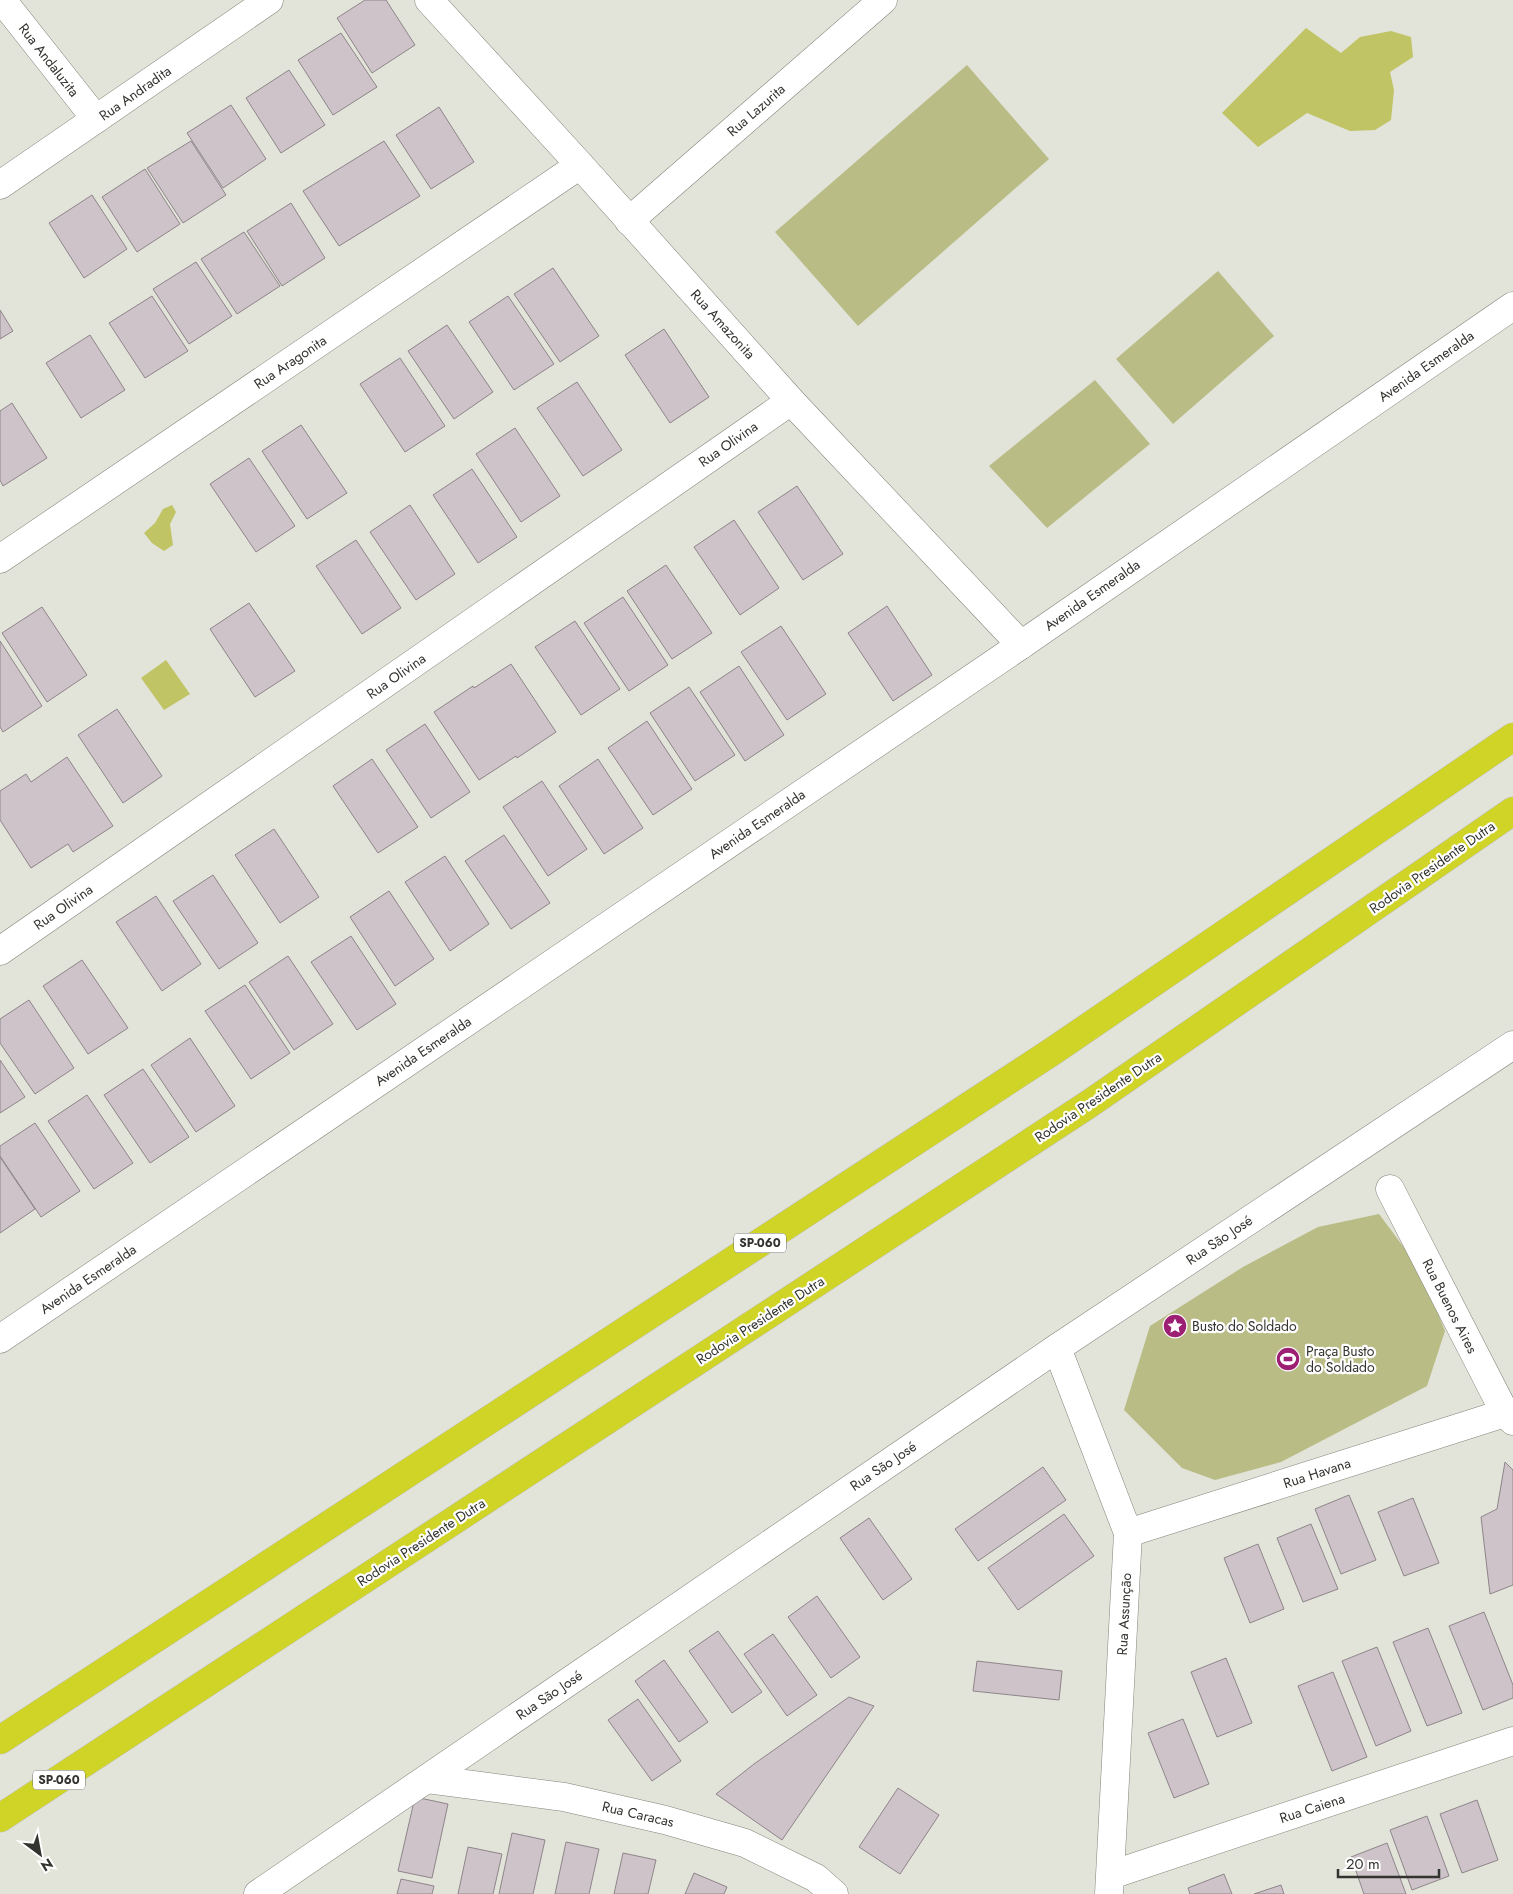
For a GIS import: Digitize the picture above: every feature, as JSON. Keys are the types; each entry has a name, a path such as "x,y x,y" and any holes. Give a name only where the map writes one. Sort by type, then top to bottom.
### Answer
{"highway":[{"name":"SP-060","path":"0,1740 1045,1057 1513,737"},
{"name":"Rodovia Presidente Dutra","path":"0,1818 1089,1104 1513,811"}],"street":[{"name":"Rua Andaluzita","path":"2,0 96,119"},
{"name":"Rua Andradita","path":"0,185 269,0"},
{"name":"Rua Amazonita","path":"429,0 580,165 791,401 1021,645"},
{"name":"Rua Lazurita","path":"629,221 883,0"},
{"name":"Rua Aragonita","path":"0,559 580,165"},
{"name":"Avenida Esmeralda","path":"0,1339 1021,645 1513,306"},
{"name":"Rua Olivina","path":"0,951 791,401"},
{"name":"Rua São José","path":"258,1894 1057,1348 1513,1045"},
{"name":"Rua Buenos Aires","path":"1390,1189 1509,1417"},
{"name":"Rua Assunção","path":"1057,1348 1128,1533 1110,1885"},
{"name":"Rua Havana","path":"1128,1533 1509,1417"},
{"name":"Rua Caiena","path":"1110,1885 1513,1741"},
{"name":"Rua Caracas","path":"427,1779 564,1797 682,1825 744,1843 816,1878 834,1894"}],"shaded area":[{"path":"1306,28 1341,53 1360,37 1391,31 1411,37 1413,57 1390,72 1394,90 1391,120 1375,130 1350,131 1307,113 1258,147 1222,113"},
{"path":"967,65 1049,159 858,326 775,232"},
{"path":"1218,271 1274,336 1173,424 1116,359"},
{"path":"1095,380 1150,444 1047,528 989,466"},
{"path":"172,505 176,512 170,524 173,545 164,551 152,543 144,533 155,523 163,509"},
{"path":"166,660 190,694 164,710 141,678"},
{"name":"Praça Busto do Soldado","path":"1379,1214 1420,1269 1445,1331 1427,1386 1281,1462 1215,1480 1182,1468 1124,1410 1150,1326 1243,1267 1318,1227"}],"building":[{"path":"365,0 386,0 415,45 372,73 337,18"},
{"path":"341,33 377,87 333,115 298,60"},
{"path":"289,70 325,125 281,153 246,98"},
{"path":"231,105 266,159 223,188 187,133"},
{"path":"439,107 474,162 431,189 396,135"},
{"path":"191,141 226,195 183,223 147,168"},
{"path":"384,141 420,196 339,246 303,191"},
{"path":"145,169 180,224 137,252 102,197"},
{"path":"92,195 127,249 84,278 49,223"},
{"path":"291,203 325,258 282,286 247,231"},
{"path":"244,232 280,286 237,314 201,259"},
{"path":"196,262 232,316 189,344 153,289"},
{"path":"553,268 599,336 560,362 514,294"},
{"path":"152,296 188,351 145,378 109,323"},
{"path":"508,296 554,364 514,390 469,322"},
{"path":"0,310 13,331 0,339"},
{"path":"447,325 493,392 454,419 408,351"},
{"path":"664,329 709,397 670,423 625,355"},
{"path":"90,335 125,390 81,418 46,363"},
{"path":"400,358 445,426 405,452 360,384"},
{"path":"577,382 622,450 583,476 537,408"},
{"path":"12,403 47,458 3,486 0,480 0,411"},
{"path":"301,425 347,493 307,519 262,451"},
{"path":"515,428 560,496 521,522 476,454"},
{"path":"249,458 295,526 256,552 210,484"},
{"path":"472,469 517,537 478,563 433,495"},
{"path":"797,486 843,554 803,580 758,512"},
{"path":"410,505 455,574 416,600 370,532"},
{"path":"734,520 779,588 740,615 694,547"},
{"path":"356,540 401,608 362,634 316,566"},
{"path":"666,565 712,633 672,659 627,591"},
{"path":"623,597 668,665 629,691 584,623"},
{"path":"249,603 295,671 255,697 210,629"},
{"path":"887,606 932,675 893,701 848,633"},
{"path":"42,607 87,675 47,702 2,633"},
{"path":"575,621 620,689 581,715 535,647"},
{"path":"781,626 826,694 787,720 741,652"},
{"path":"0,641 42,706 3,732 0,727"},
{"path":"511,664 556,732 479,780 434,712"},
{"path":"739,666 784,735 745,761 700,692"},
{"path":"689,687 735,755 695,781 650,713"},
{"path":"117,709 162,776 123,803 78,735"},
{"path":"647,721 692,789 653,815 608,748"},
{"path":"425,724 470,792 431,818 386,750"},
{"path":"67,757 113,826 73,852 68,844 31,868 0,820 0,791 26,774 31,782"},
{"path":"372,759 418,827 378,853 333,786"},
{"path":"598,759 643,828 604,854 559,786"},
{"path":"542,781 587,849 548,876 503,807"},
{"path":"274,829 319,897 280,923 235,855"},
{"path":"504,835 550,903 511,929 465,861"},
{"path":"445,856 489,924 450,951 405,882"},
{"path":"213,875 258,943 219,969 173,901"},
{"path":"389,891 434,959 395,986 350,917"},
{"path":"156,896 201,964 162,991 116,922"},
{"path":"351,936 396,1004 357,1030 311,962"},
{"path":"288,956 333,1024 294,1050 249,982"},
{"path":"82,960 128,1028 88,1054 43,986"},
{"path":"245,985 290,1053 251,1079 205,1011"},
{"path":"29,1000 74,1068 35,1094 0,1043 0,1019"},
{"path":"190,1038 235,1106 196,1132 151,1065"},
{"path":"0,1060 25,1097 0,1113"},
{"path":"143,1069 189,1137 150,1163 104,1095"},
{"path":"87,1095 133,1163 94,1189 48,1121"},
{"path":"35,1123 80,1191 41,1217 0,1156 0,1146"},
{"path":"0,1157 35,1209 0,1233"},
{"path":"1505,1462 1513,1470 1513,1585 1490,1594 1481,1517 1497,1509"},
{"path":"1043,1467 1066,1500 978,1561 955,1529"},
{"path":"1349,1495 1376,1560 1341,1574 1315,1509"},
{"path":"1413,1498 1439,1563 1404,1576 1378,1512"},
{"path":"1064,1514 1094,1556 1018,1610 988,1568"},
{"path":"869,1518 912,1579 883,1600 840,1538"},
{"path":"1311,1524 1338,1589 1303,1602 1277,1538"},
{"path":"1258,1544 1284,1609 1250,1623 1224,1558"},
{"path":"817,1596 860,1657 831,1678 788,1617"},
{"path":"1484,1612 1513,1685 1513,1698 1483,1710 1449,1626"},
{"path":"1428,1628 1462,1713 1427,1726 1393,1642"},
{"path":"718,1631 762,1692 732,1713 689,1651"},
{"path":"773,1634 817,1695 787,1716 744,1654"},
{"path":"1377,1647 1411,1731 1376,1746 1342,1661"},
{"path":"1226,1658 1252,1723 1217,1737 1191,1672"},
{"path":"664,1660 708,1722 679,1742 635,1681"},
{"path":"977,1661 1062,1671 1059,1700 973,1691"},
{"path":"1333,1672 1367,1757 1332,1771 1298,1686"},
{"path":"849,1697 874,1706 782,1840 716,1794 754,1764"},
{"path":"638,1699 681,1761 652,1781 608,1720"},
{"path":"1183,1719 1209,1784 1174,1798 1148,1733"},
{"path":"898,1788 939,1815 900,1874 859,1847"},
{"path":"415,1797 448,1804 432,1878 398,1871"},
{"path":"1477,1800 1498,1860 1462,1873 1440,1814"},
{"path":"1427,1816 1449,1876 1412,1890 1390,1830"},
{"path":"512,1833 545,1840 533,1894 499,1894"},
{"path":"566,1842 599,1849 589,1894 555,1894"},
{"path":"1387,1843 1406,1894 1364,1894 1351,1857"},
{"path":"468,1847 502,1854 493,1894 458,1894"},
{"path":"623,1853 656,1860 648,1894 614,1894"},
{"path":"694,1873 727,1887 724,1894 685,1894"},
{"path":"1224,1874 1232,1894 1190,1894 1188,1888"},
{"path":"401,1879 434,1886 432,1894 397,1894"},
{"path":"1281,1885 1284,1894 1254,1894"}],"place":[{"name":"Busto do Soldado","path":"1175,1326"},
{"name":"Praça Busto do Soldado","path":"1288,1359"}]}
